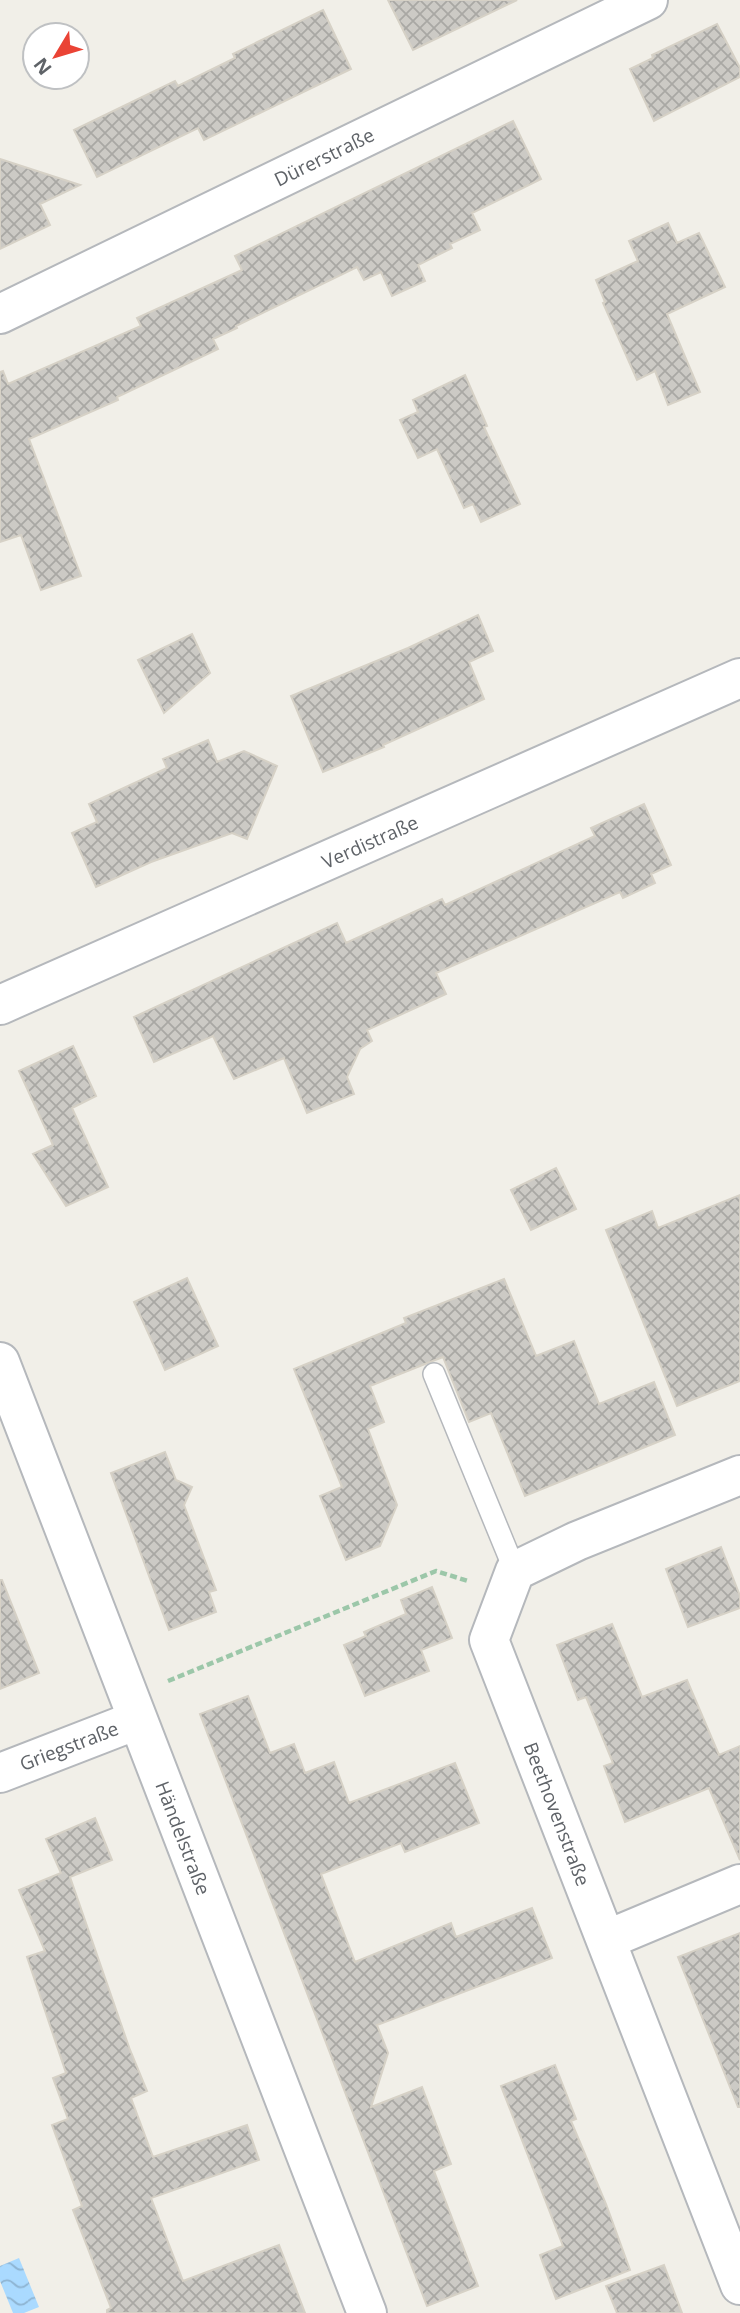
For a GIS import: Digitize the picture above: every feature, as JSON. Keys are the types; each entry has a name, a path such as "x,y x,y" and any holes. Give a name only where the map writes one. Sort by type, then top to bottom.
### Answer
{"street":[{"name":"Dürerstraße","path":"0,314 648,0"},
{"name":"Verdistraße","path":"0,1005 740,678"},
{"name":"Händelstraße","path":"0,1362 367,2313"},
{"path":"515,1571 577,1541 740,1475"},
{"name":"Beethovenstraße","path":"515,1571 489,1640 740,2285"},
{"name":"Griegstraße","path":"0,1773 133,1708"},
{"path":"606,1940 740,1885"}],"lane":[{"path":"434,1374 515,1571"}],"path":[{"path":"133,1708 436,1571 471,1582 515,1571"}],"water":[{"path":"19,2258 39,2307 24,2313 13,2313 0,2281 0,2266"}],"building":[{"path":"388,0 517,0 413,50"},
{"path":"323,10 351,69 204,140 198,128 97,177 74,130 175,81 178,86 235,58 233,54"},
{"path":"717,24 740,68 740,77 654,121 630,69 653,58 652,55"},
{"path":"513,121 541,179 472,213 480,230 450,244 452,248 418,265 425,281 392,296 381,272 364,280 357,267 213,339 218,349 117,397 118,400 29,439 81,576 41,590 21,535 0,542 0,372 3,371 8,384 141,326 137,318 242,270 235,256"},
{"path":"0,159 80,185 40,204 50,225 0,249"},
{"path":"668,223 677,243 699,233 725,287 667,314 700,392 668,405 655,371 637,380 603,303 605,302 596,280 638,261 629,241"},
{"path":"465,375 487,426 484,427 520,504 481,522 473,504 464,508 437,449 418,458 400,420 418,412 413,400"},
{"path":"478,615 493,651 469,662 484,699 383,745 384,747 323,772 291,696 408,648"},
{"path":"192,634 210,673 164,713 138,660"},
{"path":"208,740 217,762 244,751 277,766 247,839 232,833 151,862 96,887 72,833 97,822 89,804 167,768 163,759"},
{"path":"644,804 671,865 651,874 655,883 623,898 620,892 436,973 446,994 367,1030 372,1041 360,1049 347,1077 354,1094 307,1113 284,1058 234,1079 213,1036 154,1062 134,1017 337,923 346,943 442,899 445,905 595,836 591,828"},
{"path":"73,1046 96,1096 72,1108 108,1187 66,1206 33,1154 53,1145 19,1071"},
{"path":"556,1168 576,1209 531,1230 511,1190"},
{"path":"740,1195 740,1381 677,1406 606,1230 652,1211 658,1228"},
{"path":"187,1278 218,1346 165,1370 134,1302"},
{"path":"504,1279 536,1356 574,1341 599,1404 654,1382 675,1435 525,1496 491,1413 469,1422 443,1357 370,1386 384,1422 368,1429 397,1505 380,1546 346,1560 320,1496 342,1487 294,1369 406,1323 404,1318"},
{"path":"165,1452 176,1480 192,1487 184,1505 216,1590 209,1592 216,1612 169,1630 111,1473"},
{"path":"721,1547 740,1596 740,1608 688,1627 666,1569"},
{"path":"0,1580 39,1673 0,1689"},
{"path":"432,1587 452,1638 421,1650 429,1671 365,1696 344,1645 366,1636 364,1632 406,1614 401,1600"},
{"path":"612,1624 642,1697 687,1680 719,1755 740,1746 740,1860 709,1788 625,1822 604,1766 613,1763 586,1697 578,1700 557,1645"},
{"path":"248,1696 270,1753 294,1744 305,1773 334,1762 349,1803 455,1763 479,1823 405,1852 401,1843 321,1874 355,1962 451,1923 456,1937 532,1908 552,1958 377,2025 388,2053 371,2107 422,2087 451,2164 434,2171 478,2286 427,2306 200,1714"},
{"path":"95,1818 112,1860 70,1877 130,2050 147,2091 131,2098 153,2157 247,2125 259,2160 151,2198 183,2281 279,2245 305,2313 107,2313 111,2308 73,2210 82,2206 52,2125 68,2119 53,2078 66,2073 27,1957 45,1951 19,1890 61,1873 46,1839"},
{"path":"740,1933 740,2107 738,2107 678,1957"},
{"path":"555,2065 576,2119 571,2121 630,2270 556,2299 540,2255 563,2246 501,2086"},
{"path":"664,2265 682,2313 617,2313 606,2286"}]}
